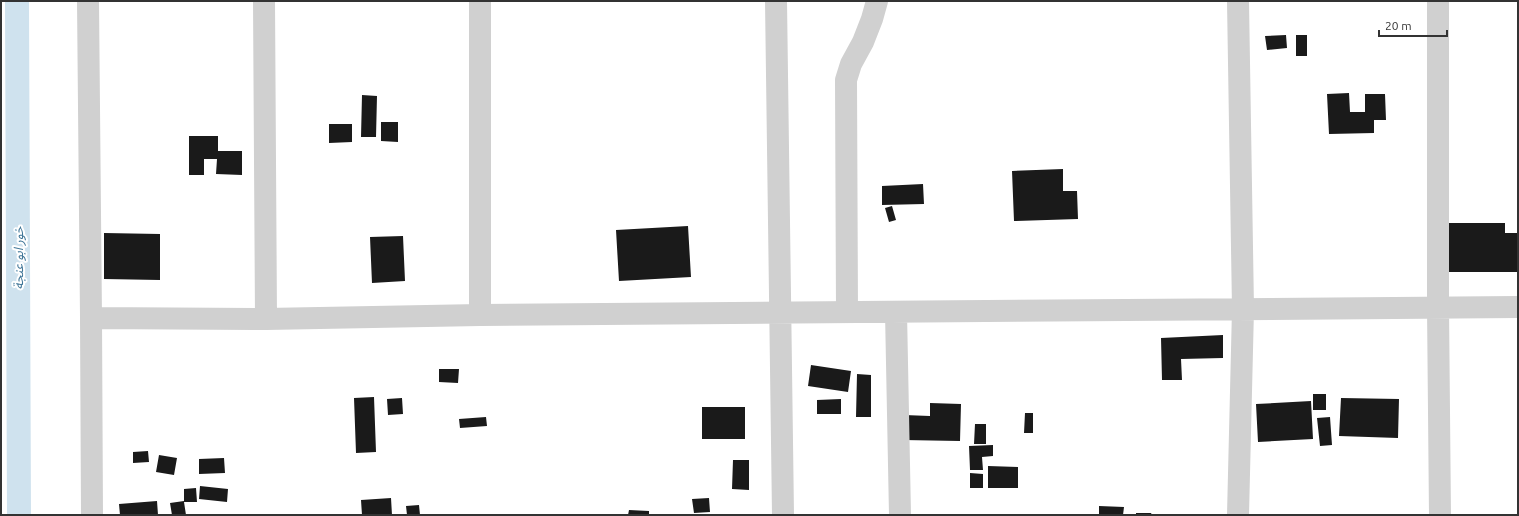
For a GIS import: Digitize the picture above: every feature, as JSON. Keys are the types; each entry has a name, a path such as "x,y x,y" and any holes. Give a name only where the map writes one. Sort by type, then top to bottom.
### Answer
{"street":[{"path":"88,1 92,515"},
{"path":"264,1 266,319"},
{"path":"480,1 480,315"},
{"path":"776,1 783,515"},
{"path":"847,312 846,80 850,64 872,19 877,1"},
{"path":"1238,1 1243,309 1238,515"},
{"path":"1438,1 1440,515"},
{"path":"91,318 266,319 480,315 1518,307"},
{"path":"896,312 900,515"}],"building":[{"path":"1286,35 1287,48 1267,50 1265,36"},
{"path":"1296,35 1307,35 1307,56 1296,56"},
{"path":"1349,93 1350,112 1365,112 1365,94 1385,94 1386,120 1374,120 1374,133 1329,134 1327,94"},
{"path":"362,95 377,96 376,137 361,137"},
{"path":"381,122 398,122 398,142 381,141"},
{"path":"329,124 352,124 352,142 329,143"},
{"path":"189,136 218,136 218,151 242,151 242,175 216,174 217,159 204,159 204,175 189,175"},
{"path":"1063,169 1063,191 1077,191 1078,219 1014,221 1012,171"},
{"path":"923,184 924,204 882,205 882,186"},
{"path":"892,206 896,220 889,222 885,208"},
{"path":"1447,223 1505,223 1505,233 1518,233 1518,272 1447,272"},
{"path":"688,226 691,277 619,281 616,230"},
{"path":"104,233 160,234 160,280 104,279"},
{"path":"403,236 405,281 372,283 370,237"},
{"path":"1223,335 1223,358 1181,359 1182,380 1162,380 1161,338"},
{"path":"811,365 851,371 848,392 808,386"},
{"path":"439,369 459,369 458,383 439,382"},
{"path":"857,374 871,375 871,417 856,417"},
{"path":"1313,394 1326,394 1326,410 1313,410"},
{"path":"374,397 376,452 356,453 354,398"},
{"path":"402,398 403,414 388,415 387,399"},
{"path":"1341,398 1399,399 1398,438 1339,436"},
{"path":"841,399 841,414 817,414 817,400"},
{"path":"1311,401 1313,439 1258,442 1256,404"},
{"path":"930,403 961,404 960,441 903,440 904,415 930,416"},
{"path":"702,407 745,407 745,439 702,439"},
{"path":"1025,413 1033,413 1033,433 1024,433"},
{"path":"486,417 487,426 460,428 459,419"},
{"path":"1330,417 1332,445 1320,446 1317,418"},
{"path":"975,424 986,424 986,444 974,444"},
{"path":"993,445 993,456 982,457 983,470 970,470 969,446"},
{"path":"148,451 149,462 133,463 133,452"},
{"path":"159,455 177,458 174,475 156,472"},
{"path":"224,458 225,473 199,474 199,459"},
{"path":"733,460 749,460 749,490 732,489"},
{"path":"988,466 1018,467 1018,488 988,488"},
{"path":"970,473 983,474 983,488 970,488"},
{"path":"200,486 228,489 227,502 199,499"},
{"path":"196,488 197,502 184,502 186,515 172,515 170,503 184,501 184,489"},
{"path":"391,498 392,515 362,515 361,500"},
{"path":"709,498 710,512 694,513 692,499"},
{"path":"157,501 158,515 120,515 119,504"},
{"path":"419,505 420,515 407,515 406,506"},
{"path":"1099,506 1124,507 1123,515 1099,515"},
{"path":"629,510 649,511 649,515 628,515"},
{"path":"1136,513 1151,513 1152,515 1136,515"}],"waterway":[{"name":"خور ابو عنجة","path":"17,1 19,515"}]}
